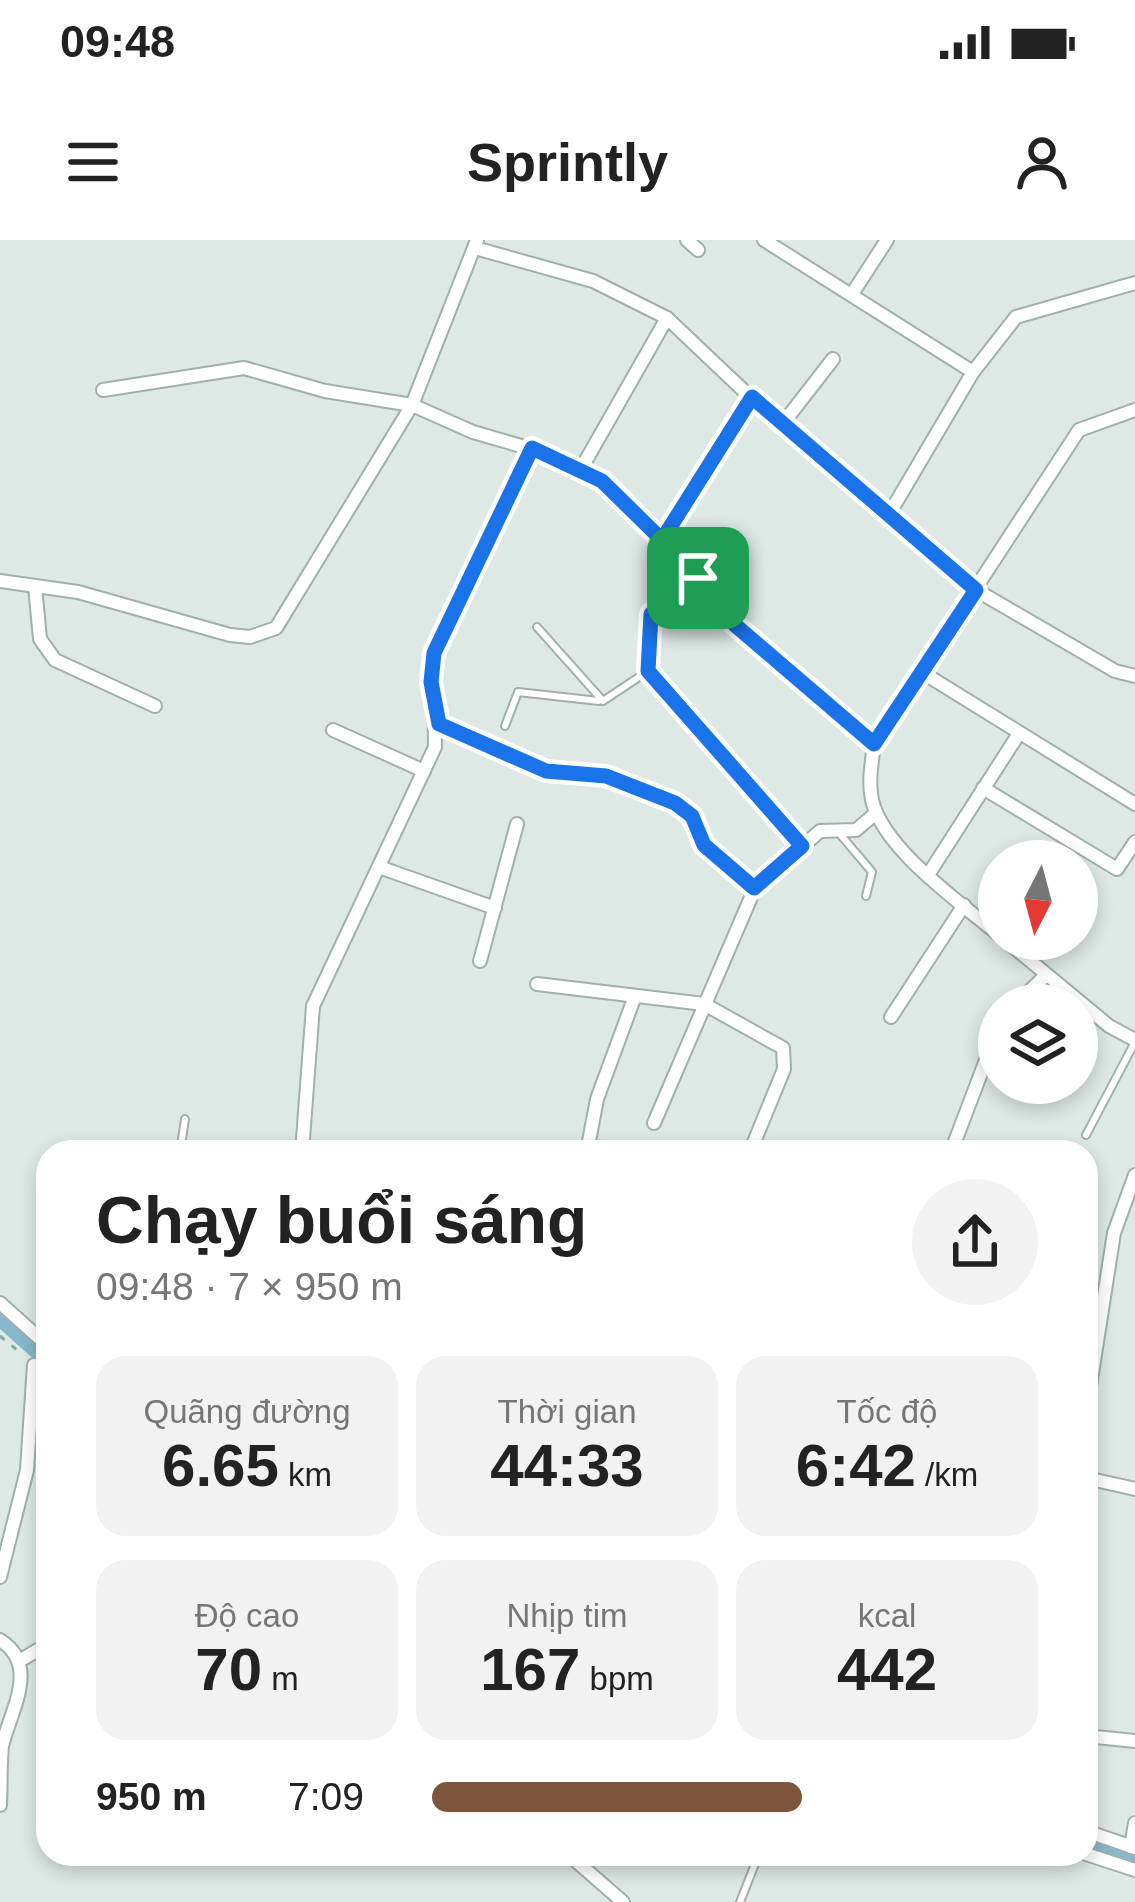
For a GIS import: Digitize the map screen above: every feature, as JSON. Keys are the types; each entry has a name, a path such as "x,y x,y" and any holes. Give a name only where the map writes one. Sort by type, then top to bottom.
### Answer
{"street":[{"path":"764,240 973,372"},
{"path":"851,294 887,240"},
{"path":"0,581 102,598 230,635 264,635 287,616 412,405 476,244 593,281 668,318 781,426 976,590 1115,671 1135,676"},
{"path":"887,516 973,372 1016,317 1135,283"},
{"path":"581,469 668,318"},
{"path":"781,426 833,359"},
{"path":"104,390 234,367 325,391 412,405 473,432 532,448 581,469 662,540 735,625 874,744"},
{"path":"662,540 752,397"},
{"path":"978,917 928,874 876,813 870,786 874,744 1079,430 1135,410"},
{"path":"303,1140 313,1006 424,771 439,724 431,682 434,653 532,448"},
{"path":"35,586 40,639 55,660 154,706"},
{"path":"648,671 802,846"},
{"path":"920,671 1135,804"},
{"path":"439,724 546,771 606,776 675,803 692,816 704,845 754,888"},
{"path":"333,730 424,771"},
{"path":"928,874 1018,735"},
{"path":"983,788 1118,869 1135,842"},
{"path":"654,1124 754,888 820,831 856,830 876,813"},
{"path":"480,961 517,824"},
{"path":"379,867 495,908"},
{"path":"891,1016 964,905"},
{"path":"1029,960 1135,1041"},
{"path":"1037,984 1046,975"},
{"path":"537,984 704,1004 786,1053 755,1140"},
{"path":"589,1140 598,1099 634,996"},
{"path":"956,1140 978,1081"},
{"path":"1098,1335 1114,1233 1135,1175"},
{"path":"0,1304 36,1336"},
{"path":"0,1577 27,1469 34,1365"},
{"path":"1098,1481 1135,1489"},
{"path":"0,1640 21,1660"},
{"path":"0,1805 1,1752 21,1660 36,1647"},
{"path":"1098,1737 1135,1742"},
{"path":"1098,1835 1133,1847 1135,1823"},
{"path":"1098,1858 1135,1870"},
{"path":"582,1866 622,1902"}],"lane":[{"path":"505,726 518,692 603,701 648,671 651,614 698,578"},
{"path":"537,627 603,701"},
{"path":"837,831 872,872 866,896"},
{"path":"1086,1135 1135,1041"},
{"path":"181,1140 185,1119"},
{"path":"740,1902 754,1866"}],"waterway":[{"path":"0,1319 36,1351"},
{"path":"1098,1846 1135,1860"}],"route":[{"path":"752,397 976,590 874,744 735,625 698,578 651,614 648,671 802,846 754,888 704,845 692,816 675,803 606,776 546,771 492,743 439,724 431,682 434,653 532,448 602,481 662,540 752,397"}]}
